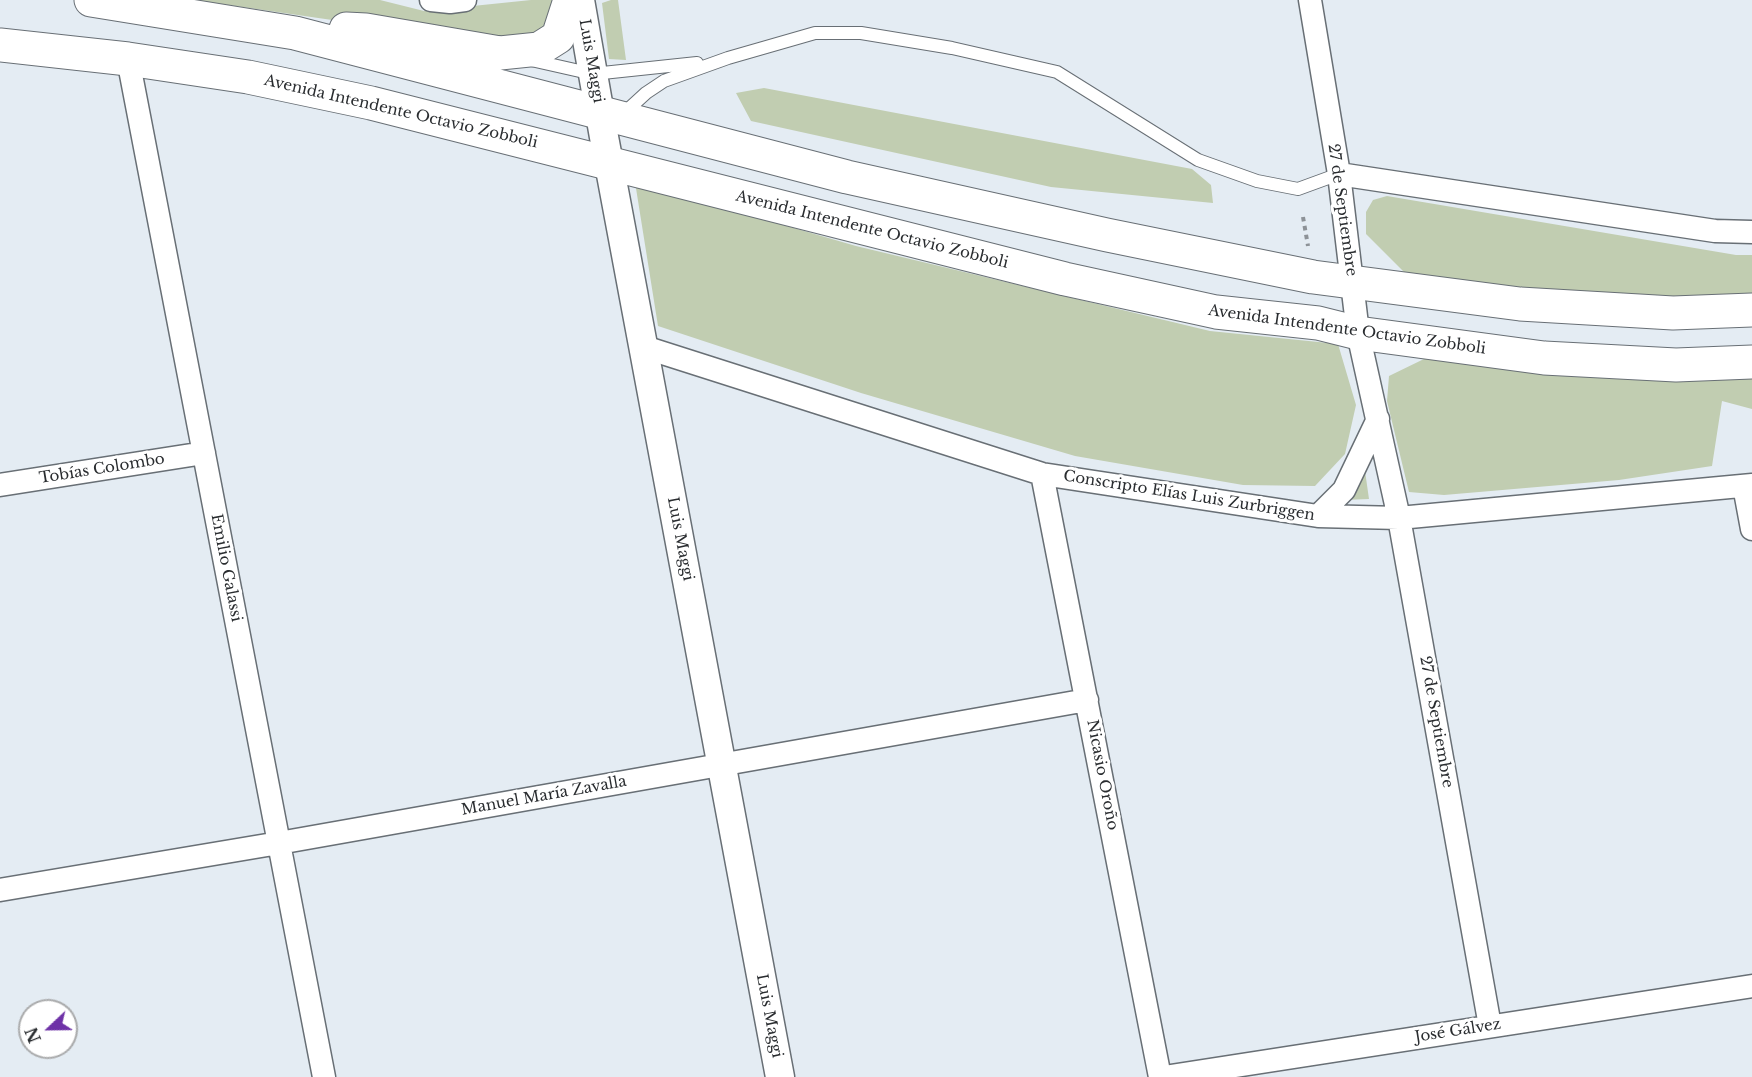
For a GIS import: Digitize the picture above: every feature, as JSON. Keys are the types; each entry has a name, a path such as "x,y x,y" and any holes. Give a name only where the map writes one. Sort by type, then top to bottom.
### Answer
{"main road":[{"path":"91,0 295,33 858,180 1107,235 1313,277 1520,304 1673,313 1752,310"},
{"path":"235,23 366,30 500,53 539,49 558,37 570,0"},
{"name":"Avenida Intendente Octavio Zobboli","path":"0,45 128,59 248,77 326,93 609,162 1065,279 1216,312 1318,323 1358,333 1544,358 1676,365 1752,363"}],"street":[{"path":"431,0 450,2 465,0"},
{"name":"Luis Maggi","path":"580,0 593,74 610,115 609,162 780,1077"},
{"name":"27 de Septiembre","path":"1310,0 1339,174 1358,333 1399,518 1490,1026"},
{"name":"Emilio Galassi","path":"128,59 324,1077"},
{"path":"1339,174 1715,231 1752,232"},
{"name":"Conscripto Elías Luis Zurbriggen","path":"644,347 1042,474 1318,516 1399,518 1748,486"},
{"path":"1318,516 1344,490 1378,419"},
{"name":"Tobías Colombo","path":"0,485 204,453"},
{"name":"Nicasio Oroño","path":"1042,474 1162,1077"},
{"path":"1748,486 1752,529"},
{"name":"Manuel María Zavalla","path":"0,890 1087,700"},
{"name":"José Gálvez","path":"1162,1077 1752,986"}],"lane":[{"path":"610,115 664,81 728,57 815,33 861,33 952,48 1057,72 1198,160 1257,181 1298,189 1339,174"},
{"path":"500,53 593,74 675,66 728,57"}],"path":[{"path":"1303,217 1309,251"}],"green space":[{"path":"194,0 380,0 424,11 531,0 562,0 555,28 516,43"},
{"path":"618,0 626,60 609,59 602,3"},
{"path":"764,88 1192,169 1211,185 1213,203 1051,187 751,121 736,93"},
{"path":"635,182 856,246 1210,331 1338,344 1356,405 1345,454 1315,486 1243,485 1075,456 861,393 658,326"},
{"path":"1387,196 1736,255 1752,255 1752,310 1716,311 1405,273 1366,234 1366,212 1373,200"},
{"path":"1426,358 1557,374 1704,381 1752,377 1752,409 1722,401 1712,466 1619,480 1444,495 1409,492 1387,401 1389,376"},
{"path":"1364,464 1369,499 1343,500"}]}
